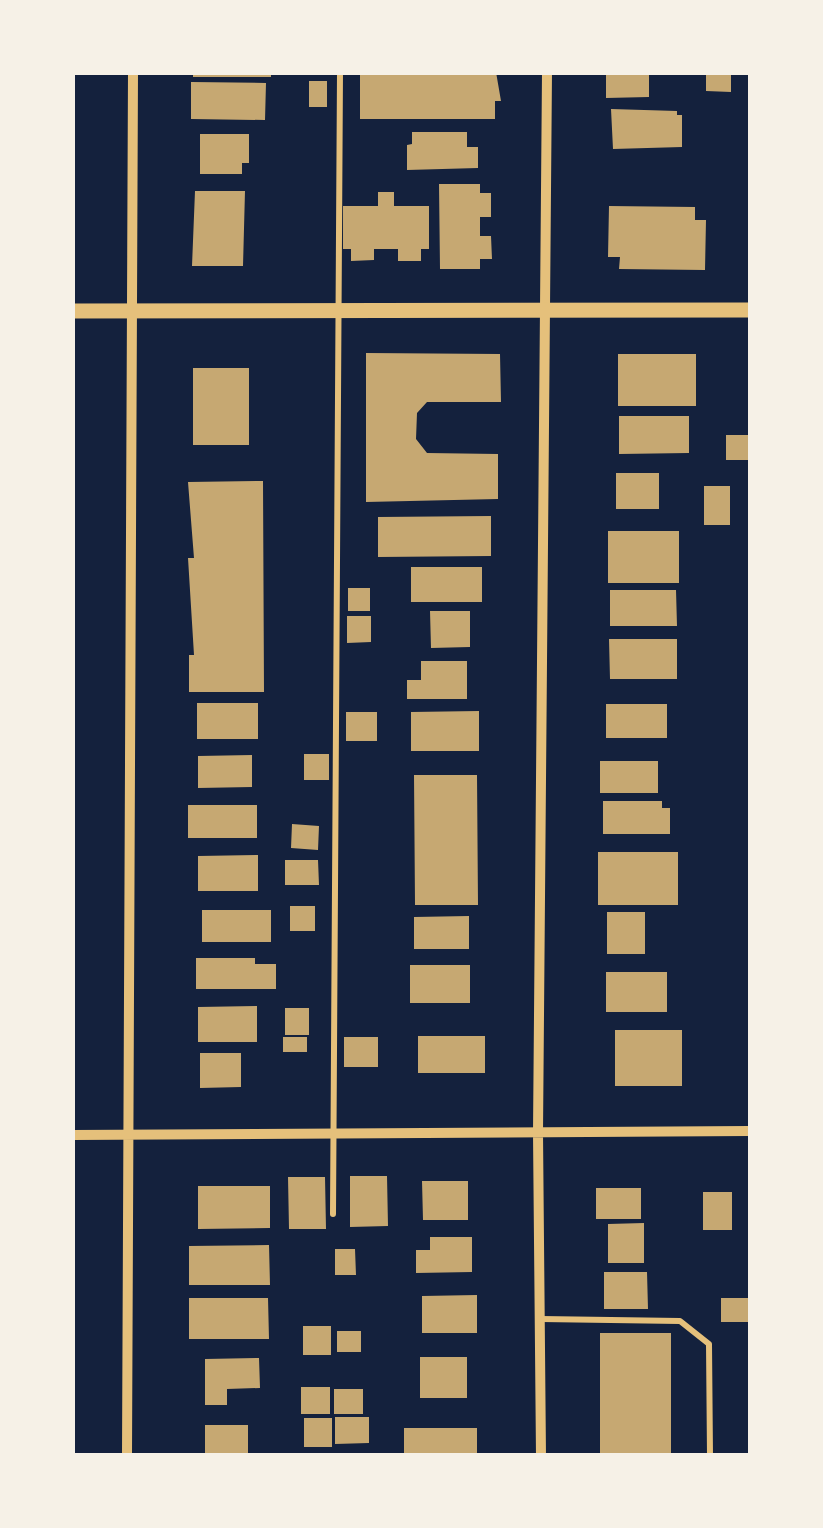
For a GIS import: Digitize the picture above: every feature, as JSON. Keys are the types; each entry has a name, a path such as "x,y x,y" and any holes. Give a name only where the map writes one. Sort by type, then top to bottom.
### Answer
{"street":[{"path":"127,1456 132,72"},
{"path":"541,1456 538,1133 546,72"},
{"path":"72,311 750,310"},
{"path":"72,1135 750,1131"}],"lane":[{"path":"333,1214 340,72"},
{"path":"542,1319 680,1321 697,1330 710,1344 710,1456"}],"building":[{"path":"193,72 271,72 271,77 193,77"},
{"path":"360,72 496,72 501,101 495,101 495,119 360,119"},
{"path":"606,72 649,72 649,97 606,98"},
{"path":"706,72 731,72 731,92 706,91"},
{"path":"309,81 327,81 327,107 309,107"},
{"path":"191,82 266,83 265,120 191,119"},
{"path":"611,109 677,111 677,115 682,115 682,147 613,149"},
{"path":"412,132 467,132 467,147 478,147 478,168 407,170 407,145 412,144"},
{"path":"200,134 249,134 249,163 242,163 242,174 200,174"},
{"path":"439,184 480,184 480,193 491,193 491,217 480,217 480,236 491,236 492,259 480,259 480,269 440,269"},
{"path":"195,191 245,191 243,266 192,266"},
{"path":"378,192 394,192 394,206 429,206 429,249 421,249 421,261 398,261 398,249 374,249 374,260 351,261 351,249 343,249 343,206 378,206"},
{"path":"609,206 695,207 695,220 706,220 705,270 619,269 620,257 608,257"},
{"path":"366,353 500,354 501,402 427,402 417,413 416,439 427,453 498,454 498,499 366,502"},
{"path":"618,354 696,354 696,406 618,406"},
{"path":"193,368 249,368 249,445 193,445"},
{"path":"619,416 689,416 689,453 619,454"},
{"path":"726,435 750,435 750,460 726,460"},
{"path":"616,473 659,473 659,509 616,509"},
{"path":"263,481 264,692 189,692 189,655 194,655 188,558 194,558 188,482"},
{"path":"704,486 730,486 730,525 704,525"},
{"path":"491,516 491,556 378,557 378,517"},
{"path":"608,531 679,531 679,583 608,583"},
{"path":"411,567 482,567 482,602 411,602"},
{"path":"348,588 370,588 370,611 348,611"},
{"path":"610,590 676,590 677,626 610,626"},
{"path":"430,611 470,611 470,647 431,648"},
{"path":"347,616 371,616 371,642 347,643"},
{"path":"609,639 677,639 677,679 610,679"},
{"path":"421,661 467,661 467,699 407,699 407,680 421,680"},
{"path":"197,703 258,703 258,739 197,739"},
{"path":"606,704 667,704 667,738 606,738"},
{"path":"479,711 479,751 411,751 411,712"},
{"path":"346,712 377,712 377,741 346,741"},
{"path":"304,754 329,754 329,780 304,780"},
{"path":"252,755 252,787 198,788 198,756"},
{"path":"600,761 658,761 658,793 600,793"},
{"path":"414,775 477,775 478,905 415,905"},
{"path":"603,801 662,801 662,808 670,808 670,834 603,834"},
{"path":"188,805 257,805 257,838 188,838"},
{"path":"292,824 319,826 318,850 291,848"},
{"path":"598,852 678,852 678,905 598,905"},
{"path":"258,855 258,891 198,891 198,856"},
{"path":"285,860 318,860 319,885 285,885"},
{"path":"290,906 315,906 315,931 290,931"},
{"path":"202,910 271,910 271,942 202,942"},
{"path":"607,912 645,912 645,954 607,954"},
{"path":"469,916 469,949 414,949 414,917"},
{"path":"196,958 255,958 255,964 276,964 276,989 196,989"},
{"path":"410,965 470,965 470,1003 410,1003"},
{"path":"606,972 667,972 667,1012 606,1012"},
{"path":"257,1006 257,1042 198,1042 198,1007"},
{"path":"285,1008 309,1008 309,1035 285,1035"},
{"path":"615,1030 682,1030 682,1086 615,1086"},
{"path":"418,1036 485,1036 485,1073 418,1073"},
{"path":"283,1037 307,1037 307,1052 283,1052"},
{"path":"344,1037 378,1037 378,1067 344,1067"},
{"path":"200,1053 241,1053 241,1087 200,1088"},
{"path":"350,1176 387,1176 388,1226 350,1227"},
{"path":"288,1177 325,1177 326,1229 289,1229"},
{"path":"422,1181 468,1181 468,1220 423,1220"},
{"path":"198,1186 270,1186 270,1228 198,1229"},
{"path":"596,1188 641,1188 641,1219 596,1219"},
{"path":"703,1192 732,1192 732,1230 703,1230"},
{"path":"644,1223 644,1263 608,1263 608,1224"},
{"path":"430,1237 472,1237 472,1272 416,1273 416,1250 430,1250"},
{"path":"269,1245 270,1285 189,1285 189,1246"},
{"path":"335,1249 355,1249 356,1275 335,1275"},
{"path":"604,1272 647,1272 648,1309 604,1309"},
{"path":"477,1295 477,1333 422,1333 422,1296"},
{"path":"189,1298 268,1298 269,1339 189,1339"},
{"path":"721,1298 748,1298 748,1322 721,1322"},
{"path":"303,1326 331,1326 331,1355 303,1355"},
{"path":"337,1331 361,1331 361,1352 337,1352"},
{"path":"600,1333 671,1333 671,1456 600,1456"},
{"path":"420,1357 467,1357 467,1398 420,1398"},
{"path":"259,1358 260,1388 227,1389 227,1405 205,1405 205,1359"},
{"path":"301,1387 330,1387 330,1414 301,1414"},
{"path":"334,1389 363,1389 363,1414 334,1414"},
{"path":"335,1417 369,1417 369,1443 335,1444"},
{"path":"304,1418 332,1418 332,1447 304,1447"},
{"path":"205,1425 248,1425 248,1456 205,1456"},
{"path":"404,1428 477,1428 477,1456 404,1456"}]}
